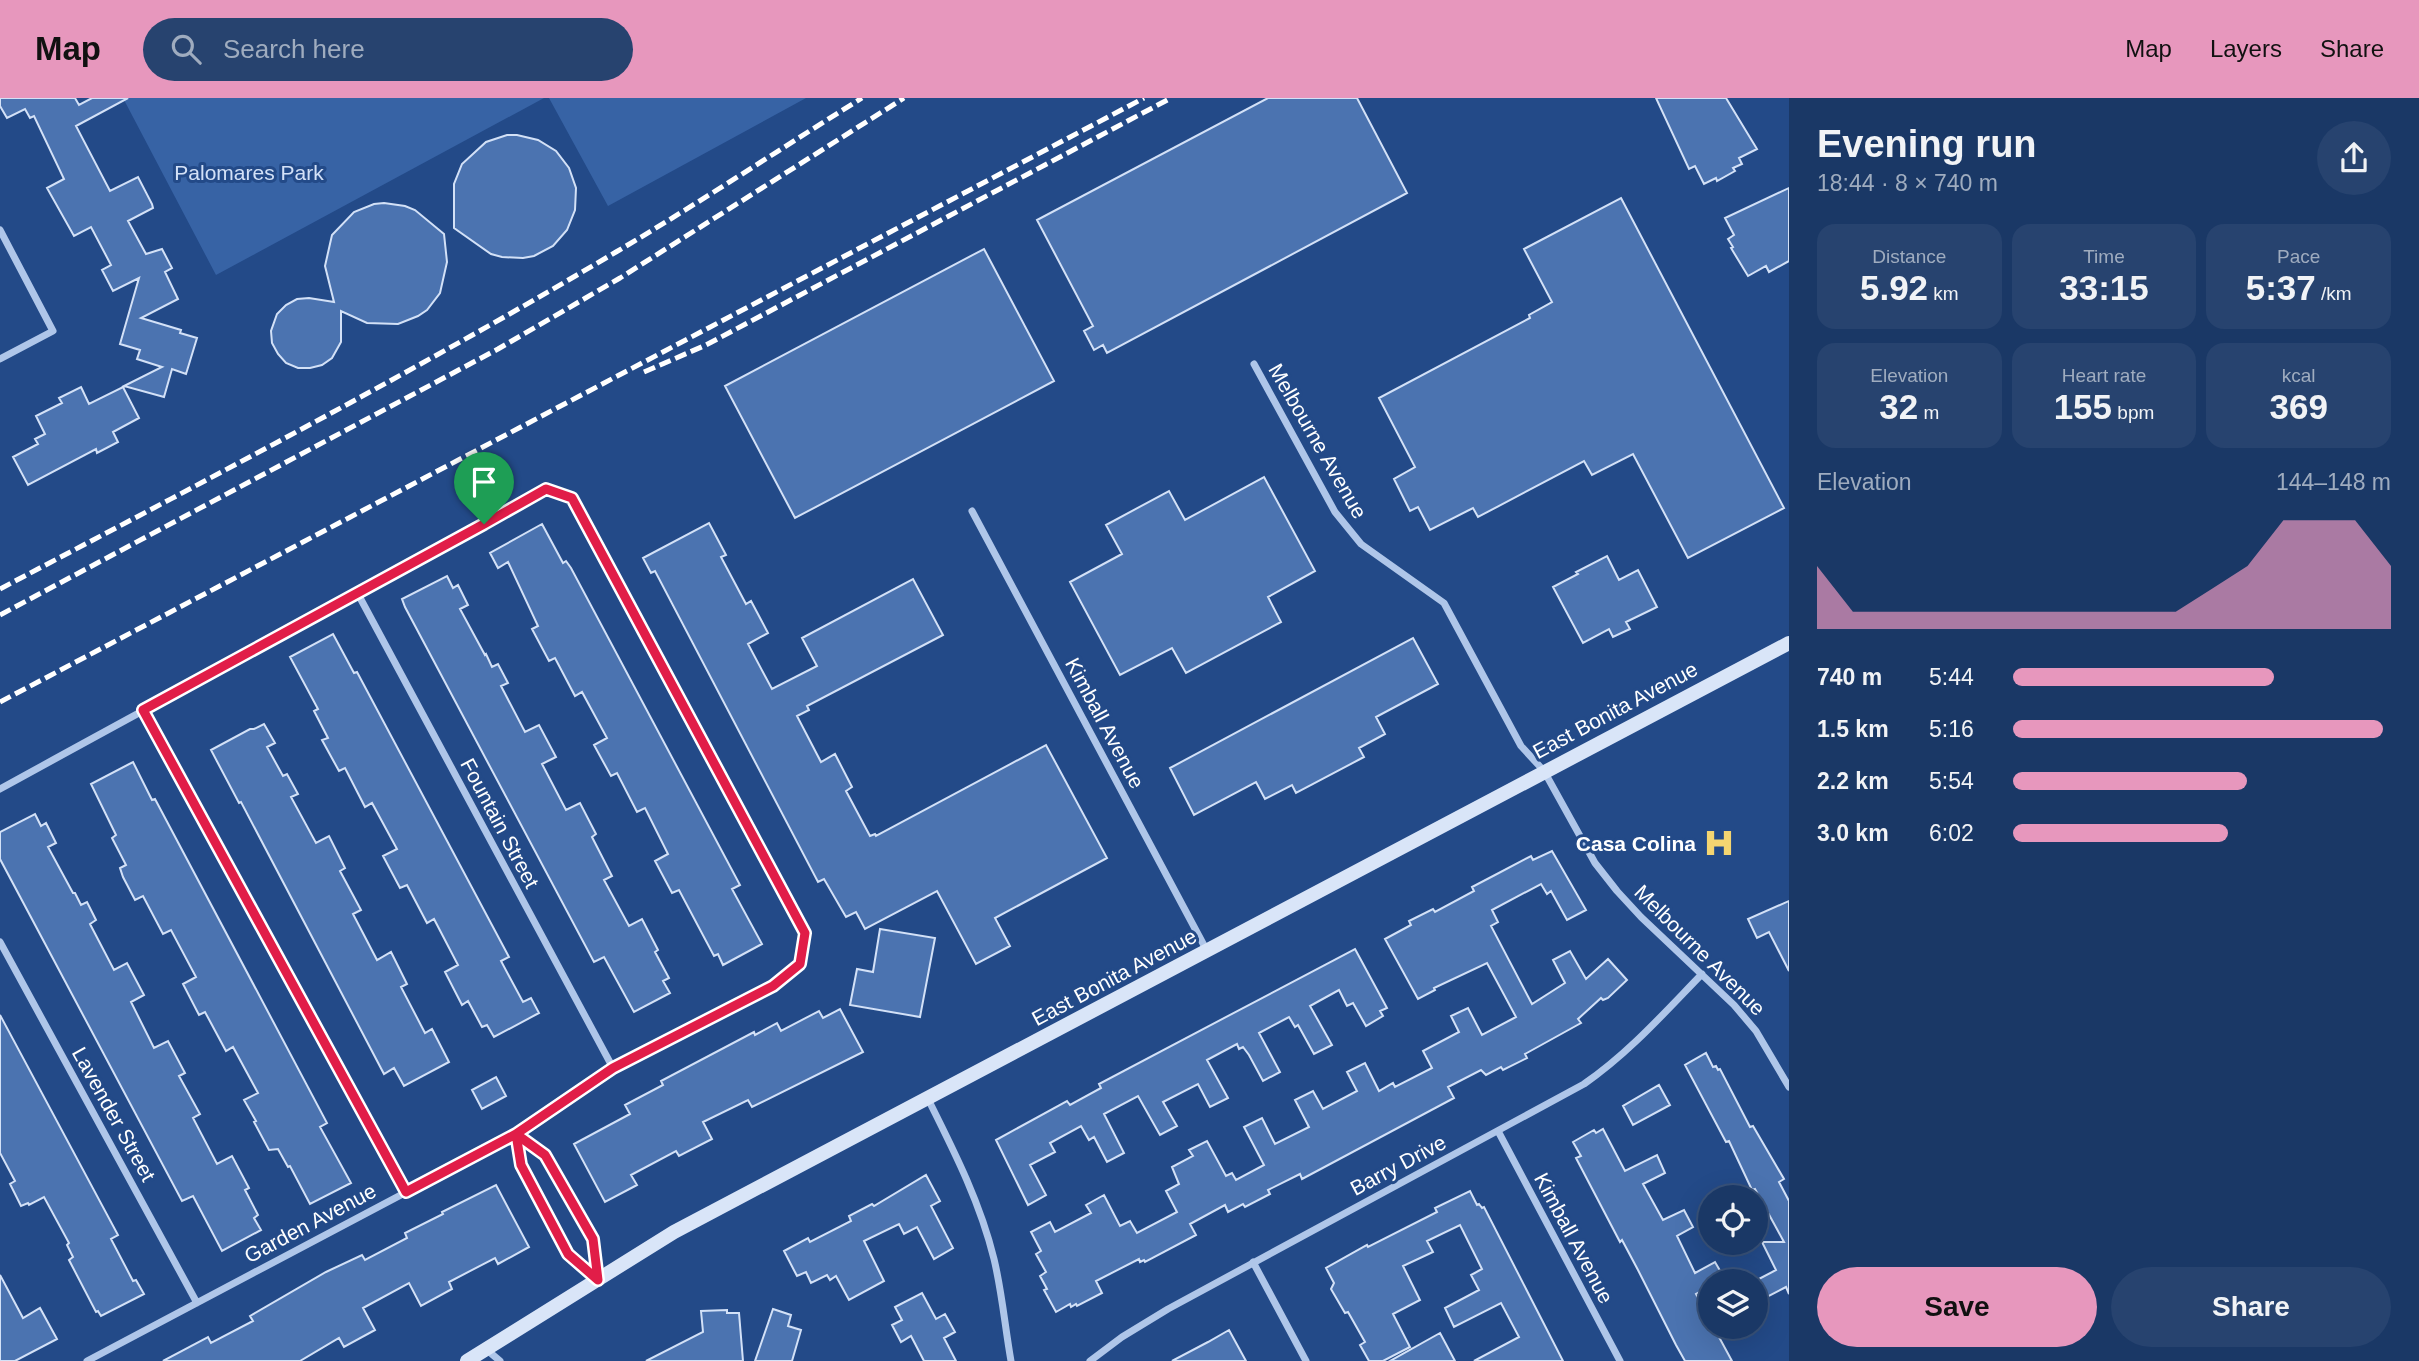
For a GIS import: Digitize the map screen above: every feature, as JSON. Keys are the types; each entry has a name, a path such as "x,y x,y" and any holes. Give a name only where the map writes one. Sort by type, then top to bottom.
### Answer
{"main road":[{"name":"East Bonita Avenue","path":"467,1361 488,1356 598,1280 674,1232 1789,643"}],"street":[{"path":"0,230 53,331 0,359"},
{"name":"Melbourne Avenue","path":"1254,364 1335,512 1347,529 1361,544 1444,603 1521,746 1544,771 1595,863 1617,891 1756,1031 1789,1087"},
{"name":"Garden Avenue","path":"87,1361 516,1134 613,1068 773,986 800,964 805,933 572,498 546,489 358,594"},
{"name":"Kimball Avenue","path":"972,511 1207,951"},
{"path":"0,789 358,594"},
{"name":"Fountain Street","path":"358,594 613,1068"},
{"path":"143,710 406,1192"},
{"name":"Lavender Street","path":"0,942 197,1303"},
{"name":"Barry Drive","path":"1090,1361 1122,1337 1253,1262 1584,1084 1610,1066 1702,974"},
{"path":"928,1099 959,1160 986,1230 1011,1361"},
{"name":"Kimball Avenue","path":"1498,1131 1620,1361"},
{"path":"516,1134 521,1165 568,1254 598,1280"},
{"path":"516,1134 545,1155 593,1239 598,1280"},
{"path":"1253,1262 1306,1361"},
{"path":"488,1356 500,1361"}],"green space":[{"name":"Palomares Park","path":"123,98 544,98 216,275"},
{"path":"549,98 806,98 608,206"}],"building":[{"path":"0,98 75,98 79,105 92,98 128,98 76,126 110,191 138,177 152,204 153,208 128,221 146,254 162,249 172,268 165,272 178,299 141,318 181,330 180,333 197,338 186,374 172,369 164,397 124,386 162,367 137,359 140,350 120,344 139,278 113,291 102,270 111,265 91,227 74,236 47,188 64,179 34,116 30,118 25,109 7,118 0,106"},
{"path":"1268,98 1357,98 1407,193 1107,353 1103,345 1094,350 1084,331 1093,326 1037,220"},
{"path":"1656,98 1726,98 1757,149 1739,158 1742,164 1733,168 1735,171 1717,181 1716,178 1704,184 1695,166 1689,169"},
{"path":"507,135 538,140 556,151 569,168 576,188 575,210 567,230 553,246 534,256 523,258 491,254 454,228 454,184 462,164 486,142"},
{"path":"1789,188 1789,261 1769,272 1766,266 1748,276 1731,248 1733,247 1728,239 1734,235 1725,218"},
{"path":"1621,198 1784,508 1688,558 1633,454 1592,475 1584,461 1478,517 1473,508 1430,530 1418,507 1410,511 1394,479 1415,467 1379,398 1530,318 1529,315 1552,302 1524,249"},
{"path":"384,203 415,210 444,234 447,262 440,293 427,310 398,324 367,323 341,311 341,342 332,358 322,365 310,368 298,368 286,363 272,343 271,331 277,314 297,299 334,302 325,266 332,235 354,212"},
{"path":"984,249 1054,381 795,518 725,386"},
{"path":"81,387 89,404 123,387 139,418 113,432 118,442 97,453 96,449 28,485 13,457 38,444 35,439 45,434 36,416 62,403 59,398"},
{"path":"1264,477 1315,571 1268,597 1281,622 1186,673 1172,648 1120,675 1070,582 1122,554 1106,525 1169,491 1185,520"},
{"path":"709,523 726,555 721,557 746,604 751,601 768,633 748,644 772,689 817,666 802,638 913,579 943,635 807,706 809,710 797,716 821,762 835,754 852,787 846,791 870,836 876,836 1046,745 1107,858 995,918 1010,946 976,964 937,891 865,929 856,912 846,917 824,879 818,882 655,571 651,573 643,558"},
{"path":"542,524 563,563 566,561 571,568 740,885 732,889 762,944 723,965 718,954 714,956 679,890 672,893 655,861 668,854 645,808 637,812 617,773 611,776 594,745 607,738 582,692 575,696 555,658 549,661 532,629 538,626 508,562 498,568 490,553"},
{"path":"1607,556 1619,580 1638,570 1657,607 1626,622 1630,629 1613,637 1609,629 1583,643 1553,587"},
{"path":"447,576 453,588 458,585 468,605 460,609 485,655 492,667 498,664 508,683 501,686 525,732 539,725 556,757 542,764 566,810 580,803 596,834 592,837 612,876 604,880 629,926 642,919 658,950 655,952 669,978 663,981 670,993 634,1012 604,957 594,962 405,607 402,599"},
{"path":"333,634 354,673 357,672 509,957 501,961 523,1002 531,998 539,1013 494,1037 487,1025 482,1027 468,1001 462,1005 445,972 458,965 434,919 427,923 407,885 400,888 383,856 397,849 372,803 365,807 345,768 339,771 322,740 328,738 314,711 318,709 290,657"},
{"path":"1413,638 1438,684 1376,717 1385,734 1359,748 1364,757 1296,793 1292,785 1265,799 1256,782 1194,815 1170,768"},
{"path":"264,724 275,743 267,747 283,776 287,774 298,794 291,797 316,843 329,836 345,868 340,871 361,910 353,914 377,960 391,952 407,984 401,987 425,1033 432,1029 449,1062 404,1086 394,1068 384,1074 211,750"},
{"path":"133,762 327,1123 320,1127 351,1183 310,1204 290,1166 288,1167 278,1149 269,1150 254,1122 256,1121 244,1100 258,1093 233,1047 226,1051 205,1012 199,1015 183,984 196,977 171,930 163,934 143,896 135,900 123,877 120,868 126,865 112,838 116,835 91,784"},
{"path":"35,814 41,826 46,823 56,843 48,847 73,893 81,905 87,902 96,920 90,924 114,970 127,963 144,995 131,1002 154,1048 168,1041 185,1073 179,1076 200,1114 193,1118 217,1164 232,1156 249,1188 245,1190 258,1215 254,1218 261,1230 222,1251 193,1196 182,1201 0,859 0,832"},
{"path":"1552,851 1586,910 1567,920 1551,891 1547,894 1541,884 1492,910 1498,922 1491,926 1532,1004 1565,983 1553,960 1570,951 1586,979 1608,959 1627,980 1608,998 1601,998 1578,1019 1581,1023 1525,1054 1527,1058 1486,1075 1481,1070 1448,1087 1454,1098 1302,1179 1300,1174 1268,1190 1270,1194 1245,1207 1243,1204 1228,1212 1225,1205 1190,1224 1196,1235 1145,1262 1140,1262 1139,1259 1096,1281 1102,1293 1077,1306 1076,1304 1071,1307 1070,1304 1056,1312 1044,1290 1047,1289 1040,1276 1046,1272 1036,1254 1041,1251 1031,1232 1050,1222 1055,1232 1091,1213 1086,1205 1104,1195 1120,1226 1130,1221 1137,1233 1177,1212 1166,1191 1179,1184 1172,1167 1193,1156 1189,1150 1207,1141 1226,1176 1232,1173 1236,1180 1264,1165 1244,1127 1262,1118 1275,1144 1309,1127 1295,1100 1313,1091 1323,1109 1357,1091 1347,1072 1365,1063 1379,1091 1393,1083 1395,1087 1432,1068 1423,1051 1459,1032 1451,1016 1468,1008 1482,1035 1516,1017 1487,963 1434,988 1435,990 1418,999 1385,939 1411,925 1409,921 1433,909 1435,912 1474,891 1472,887 1531,856 1533,860"},
{"path":"1789,901 1789,971 1769,932 1757,938 1748,919"},
{"path":"880,929 935,938 920,1017 850,1005 857,969 873,972"},
{"path":"1355,949 1387,1008 1380,1011 1383,1016 1366,1026 1353,1003 1347,1006 1339,990 1310,1006 1332,1045 1314,1054 1298,1025 1295,1027 1289,1017 1259,1033 1280,1072 1263,1081 1249,1055 1243,1047 1239,1049 1237,1044 1207,1060 1228,1098 1210,1107 1198,1084 1163,1102 1177,1126 1160,1135 1138,1096 1104,1114 1124,1153 1107,1162 1094,1137 1089,1140 1081,1126 1050,1143 1055,1152 1030,1165 1046,1195 1028,1205 996,1140 1067,1101 1070,1105 1101,1088 1099,1084"},
{"path":"840,1009 863,1052 752,1107 748,1100 703,1122 712,1139 679,1156 676,1151 631,1175 637,1185 605,1202 574,1144 630,1114 625,1105 663,1085 661,1081 754,1032 755,1035 777,1023 781,1031 819,1011 823,1018"},
{"path":"0,1015 118,1235 111,1239 133,1281 136,1280 144,1294 101,1316 96,1312 69,1260 73,1257 67,1245 69,1243 44,1197 21,1206 10,1184 15,1181 0,1153"},
{"path":"1706,1053 1713,1067 1720,1069 1750,1127 1753,1126 1784,1179 1779,1182 1789,1201 1789,1294 1786,1287 1768,1296 1768,1274 1776,1270 1768,1254 1768,1242 1784,1242 1768,1213 1768,1185 1750,1185 1729,1141 1726,1142 1685,1065"},
{"path":"496,1077 506,1096 482,1109 472,1090"},
{"path":"1659,1085 1670,1105 1633,1125 1623,1106"},
{"path":"1603,1129 1625,1171 1657,1155 1665,1173 1643,1184 1663,1220 1684,1210 1693,1227 1677,1236 1695,1273 1698,1271 1698,1339 1720,1339 1732,1361 1685,1361 1576,1158 1581,1156 1573,1142 1594,1130 1596,1133"},
{"path":"926,1175 940,1201 931,1206 953,1248 934,1259 917,1227 904,1234 899,1224 864,1241 884,1281 849,1300 836,1276 830,1280 827,1275 811,1283 806,1272 797,1276 784,1251 808,1238 810,1242 851,1221 849,1216 872,1204 874,1206"},
{"path":"496,1185 529,1247 498,1264 495,1258 449,1282 452,1289 421,1306 409,1283 363,1308 375,1330 344,1347 339,1338 300,1361 163,1361 208,1337 211,1343 253,1321 250,1316 326,1272 362,1255 365,1260 407,1238 405,1233"},
{"path":"1470,1191 1477,1205 1484,1207 1563,1361 1474,1361 1519,1337 1501,1303 1454,1327 1445,1308 1479,1290 1471,1275 1482,1269 1460,1225 1427,1241 1433,1252 1403,1266 1420,1300 1393,1314 1410,1347 1383,1361 1369,1361 1360,1345 1365,1342 1331,1289 1334,1283 1326,1268 1437,1212 1435,1208"},
{"path":"1715,1262 1719,1269 1702,1269"},
{"path":"0,1275 23,1318 40,1308 57,1339 15,1361 0,1361"},
{"path":"922,1293 936,1319 945,1314 955,1332 944,1338 956,1361 924,1361 911,1336 901,1342 892,1325 902,1320 895,1307"},
{"path":"773,1309 791,1315 788,1326 801,1330 792,1361 755,1361"},
{"path":"727,1310 727,1313 739,1313 743,1361 646,1361 703,1332 701,1311"},
{"path":"1229,1330 1246,1361 1172,1361 1208,1342"},
{"path":"1440,1333 1455,1361 1390,1361"}],"railway":[{"path":"0,589 464,340 616,252 862,98"},
{"path":"0,615 498,349 620,278 904,98"},
{"path":"0,702 1144,98"},
{"path":"644,372 706,345 1171,98"}],"place":[{"name":"Casa Colina","path":"1719,843"}],"route":[{"path":"484,524 143,710 406,1192 516,1134 521,1165 568,1254 598,1280 593,1239 545,1155 516,1134 613,1068 773,986 800,964 805,933 572,498 546,489 484,524"}]}
